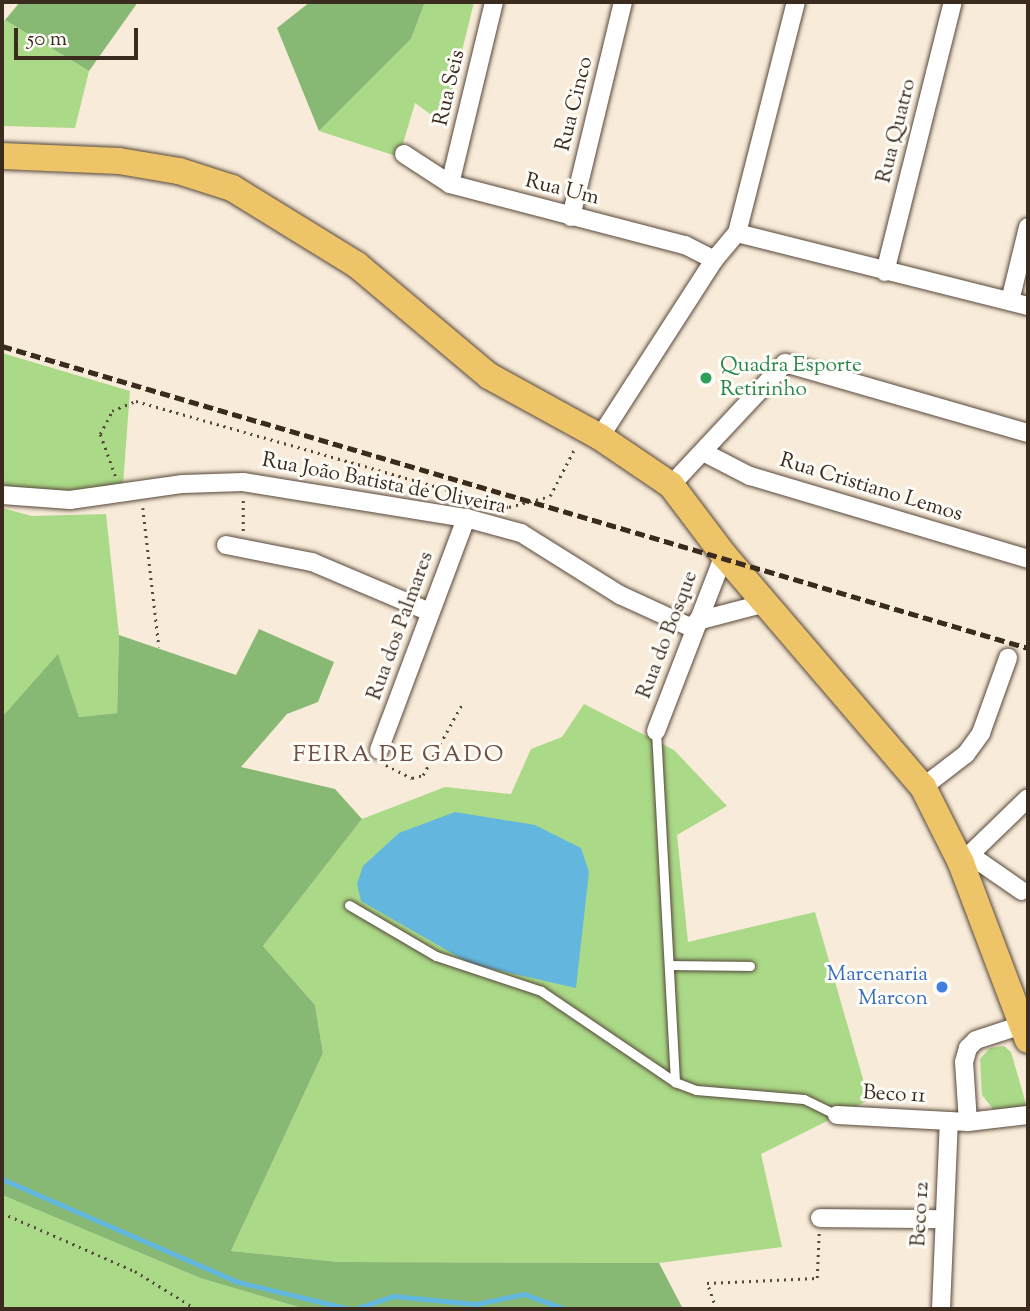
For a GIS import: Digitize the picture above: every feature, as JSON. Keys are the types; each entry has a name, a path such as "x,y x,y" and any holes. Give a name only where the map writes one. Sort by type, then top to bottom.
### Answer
{"main road":[{"path":"2,156 119,161 179,171 232,188 357,265 489,376 592,434 671,485 724,555 923,787 966,859 1025,1032"}],"street":[{"name":"Rua Seis","path":"450,184 494,2"},
{"name":"Rua Cinco","path":"571,216 623,2"},
{"path":"592,434 713,260 737,233 796,2"},
{"name":"Rua Quatro","path":"885,272 953,2"},
{"name":"Rua Um","path":"404,154 450,184 685,245 713,260"},
{"path":"1010,301 1028,227"},
{"path":"737,233 1028,306"},
{"path":"671,485 785,363 1028,433"},
{"name":"Rua Cristiano Lemos","path":"703,452 751,475 1028,559"},
{"name":"Rua João Batista de Oliveira","path":"2,495 32,500 121,495 183,484 243,482 466,518 521,533 620,596 695,625"},
{"name":"Rua dos Palmares","path":"379,750 466,518"},
{"path":"234,547 312,562 430,612"},
{"name":"Rua do Bosque","path":"656,731 724,555"},
{"path":"695,625 766,603"},
{"path":"923,787 966,754 981,733 1008,658"},
{"path":"1023,891 966,859 1028,798"},
{"path":"968,1122 964,1062 968,1048 976,1040 1025,1032"},
{"name":"Beco 11","path":"837,1115 968,1122 1028,1115"},
{"name":"Beco 12","path":"941,1309 942,1219 949,1121"},
{"path":"820,1218 942,1219"}],"lane":[{"path":"656,731 671,965 675,1082"},
{"path":"349,905 436,956 541,991 675,1082 696,1090 804,1099 837,1115"},
{"path":"671,965 750,966"}],"path":[{"path":"121,495 100,434 113,411 136,401 509,507 550,496 592,434"},
{"path":"234,547 243,482"},
{"path":"141,491 159,647"},
{"path":"379,750 385,765 412,778 423,775 462,704"},
{"path":"2,1213 135,1271 196,1309"},
{"path":"716,1309 707,1283 817,1278 820,1218"}],"green space":[{"path":"20,2 138,2 89,71 5,20"},
{"path":"310,2 425,2 411,39 319,131 277,28"},
{"path":"425,2 474,2 444,124 415,103 399,157 319,131 411,39"},
{"path":"5,20 89,71 75,128 2,126 2,23"},
{"path":"2,353 130,391 123,484 37,494 2,485"},
{"path":"2,508 32,516 106,514 119,635 117,713 79,717 58,655 2,717"},
{"path":"259,629 334,662 318,702 287,714 241,767 335,789 362,819 263,946 315,1005 323,1053 231,1251 339,1262 659,1263 683,1309 305,1309 200,1278 2,1195 2,717 58,654 79,717 117,713 119,635 236,675"},
{"path":"584,704 674,750 727,806 677,835 688,942 815,912 869,1100 761,1154 782,1247 659,1263 339,1262 231,1251 323,1053 315,1005 263,946 362,819 445,787 511,794 531,749 562,737"},
{"path":"1004,1046 1011,1052 1028,1111 1002,1113 993,1109 982,1095 980,1059 990,1048"},
{"path":"2,1195 200,1278 305,1309 2,1309"}],"water":[{"path":"455,812 535,825 581,848 589,872 576,988 471,964 361,901 357,884 363,866 399,833"}],"waterway":[{"path":"2,1179 238,1282 350,1309"},
{"path":"354,1309 393,1296 476,1304 524,1294 565,1309"}],"railway":[{"path":"2,346 1028,648"}],"place":[{"name":"Quadra Esporte Retirinho","path":"706,378"},
{"name":"Marcenaria Marcon","path":"942,987"}],"district":[{"name":"FEIRA DE GADO","path":"399,756"}]}
